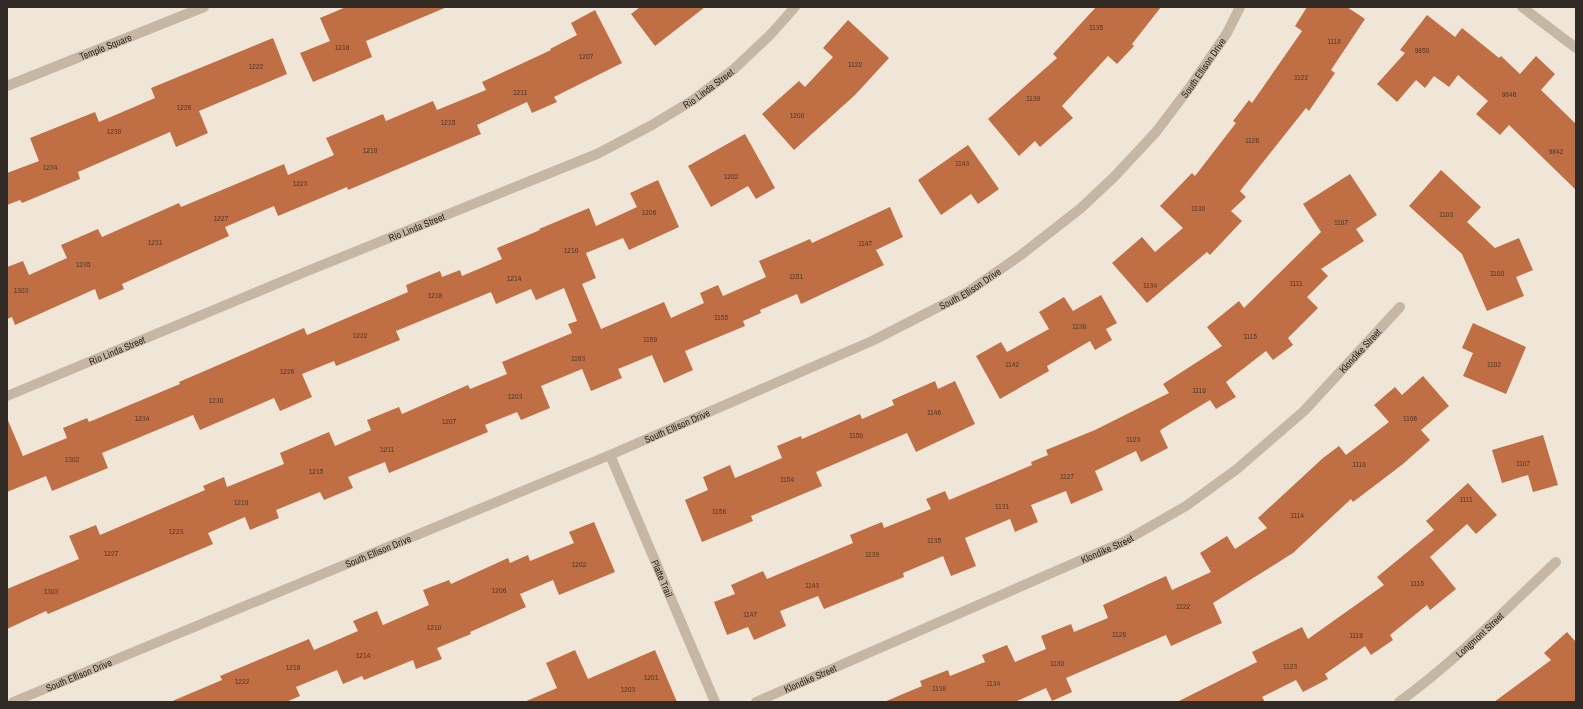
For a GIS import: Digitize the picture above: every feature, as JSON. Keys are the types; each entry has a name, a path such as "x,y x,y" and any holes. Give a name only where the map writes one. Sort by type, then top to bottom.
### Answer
{"street":[{"name":"Temple Square","path":"7,86 204,7"},
{"name":"Rio Linda Street","path":"7,396 313,269 597,154 652,125 693,100 734,69 771,34 795,7"},
{"name":"South Ellison Drive","path":"14,702 610,455 872,341 966,292 1021,256 1081,208 1114,177 1156,132 1227,33 1240,7"},
{"path":"1522,7 1576,48"},
{"name":"Klondike Street","path":"756,702 1125,541 1186,506 1236,469 1304,411 1400,307"},
{"name":"Platte Trail","path":"610,455 715,702"},
{"name":"Longmont Street","path":"1399,702 1453,659 1556,562"}],"building":[{"path":"346,7 447,7 366,41 372,57 313,82 300,53 330,41 320,18"},
{"path":"640,7 705,7 655,46 631,14"},
{"path":"1096,7 1161,7 1132,44 1134,46 1117,64 1108,56 1062,106 1073,118 1040,147 1035,141 1019,156 988,119 1057,58 1053,54"},
{"path":"1307,7 1347,7 1365,19 1331,70 1335,73 1309,111 1306,108 1240,191 1246,197 1231,211 1242,221 1210,255 1207,252 1147,303 1112,263 1142,237 1155,252 1183,228 1160,206 1192,173 1195,176 1236,123 1233,121 1249,100 1252,103 1302,31 1295,26"},
{"path":"595,10 622,63 554,97 557,102 532,113 527,102 477,125 481,134 348,190 347,187 278,216 274,206 225,227 229,236 122,284 124,289 99,300 95,289 15,325 12,317 7,319 7,267 23,261 29,275 67,258 61,245 98,229 102,237 179,203 181,207 284,164 288,175 334,155 326,138 383,114 386,121 433,101 437,110 486,90 482,82 551,50 550,49 577,35 571,23"},
{"path":"1427,15 1455,37 1462,28 1499,58 1501,56 1520,74 1536,56 1555,74 1541,90 1576,124 1576,190 1509,125 1500,135 1476,114 1488,101 1458,75 1449,87 1434,76 1425,88 1416,80 1397,102 1377,84 1405,53 1400,50"},
{"path":"848,20 889,58 855,95 794,150 762,114 799,81 805,87 833,57 823,48"},
{"path":"273,38 287,74 199,111 208,133 176,147 170,132 78,172 80,179 22,203 20,200 7,205 7,173 39,161 30,138 95,112 99,122 155,98 151,88"},
{"path":"745,134 775,188 756,199 748,186 711,207 688,166"},
{"path":"968,145 999,189 978,204 971,194 941,215 918,180"},
{"path":"1441,170 1481,207 1467,222 1495,248 1519,238 1533,270 1516,277 1524,296 1487,311 1462,254 1409,206"},
{"path":"1350,174 1377,215 1356,229 1364,241 1321,269 1328,276 1307,297 1318,308 1288,338 1293,345 1273,360 1266,351 1226,382 1236,397 1216,409 1210,400 1162,429 1160,431 1168,448 1141,462 1136,451 1095,471 1103,490 1071,504 1066,491 1031,505 1038,522 1015,532 1010,519 965,538 976,566 951,576 943,556 903,573 904,577 824,609 818,596 780,611 786,626 754,640 748,627 727,635 714,602 735,594 731,585 763,571 767,579 853,543 850,535 882,522 884,528 931,509 926,499 945,491 949,500 1032,465 1031,462 1048,455 1046,450 1095,430 1169,393 1163,384 1222,346 1207,327 1239,301 1244,308 1321,232 1303,204"},
{"path":"658,180 679,227 629,250 623,238 586,253 596,278 582,284 601,329 664,302 671,318 704,303 700,293 718,285 723,296 766,277 759,261 810,239 812,243 890,207 903,237 876,250 884,265 801,304 797,294 760,310 761,313 743,321 745,326 685,351 693,370 664,383 652,355 618,369 622,378 591,391 582,369 541,386 550,408 521,420 517,412 485,425 488,432 389,473 385,462 348,477 353,488 324,500 320,492 276,510 279,518 250,530 245,517 208,533 213,544 48,614 46,611 7,629 7,589 79,559 69,536 96,525 100,535 205,490 203,486 224,477 227,487 284,464 280,453 329,432 335,446 371,430 367,420 399,407 402,414 468,385 470,389 507,374 502,362 572,333 568,324 577,321 564,288 536,300 531,289 496,304 491,292 396,331 400,340 336,366 334,361 302,374 312,397 280,411 274,398 200,430 193,415 102,453 108,468 52,491 46,476 7,492 7,418 23,456 67,438 63,428 87,418 89,422 180,384 179,382 304,328 307,335 408,292 406,285 440,271 442,277 460,270 462,276 502,259 497,248 589,208 596,226 637,207 630,193"},
{"path":"1101,295 1117,323 1106,329 1112,340 1095,350 1090,341 1047,366 1049,371 1000,399 976,356 1001,342 1007,352 1049,329 1039,312 1064,297 1073,311"},
{"path":"1473,323 1526,347 1506,394 1463,376 1473,353 1462,348"},
{"path":"1423,376 1449,406 1421,430 1430,440 1403,464 1353,502 1351,499 1293,553 1213,603 1222,623 1171,646 1166,635 1066,678 1072,692 1052,701 1046,688 1015,702 884,702 922,686 920,681 948,670 950,676 985,662 982,655 1007,645 1015,662 1046,649 1041,636 1071,624 1074,632 1108,618 1103,605 1166,576 1172,590 1211,572 1200,553 1227,536 1235,549 1267,528 1258,518 1323,458 1339,446 1346,455 1389,422 1374,405 1395,387 1402,395"},
{"path":"935,381 938,389 955,381 975,424 916,452 907,433 816,472 822,486 751,516 753,521 702,542 685,500 708,490 703,477 730,465 735,478 782,458 777,446 801,436 802,439 860,414 862,419 894,405 892,400"},
{"path":"1543,435 1558,485 1533,492 1528,475 1502,483 1492,450"},
{"path":"1468,483 1497,515 1476,534 1467,524 1430,557 1456,589 1430,610 1427,605 1390,635 1393,640 1371,655 1365,646 1325,674 1328,679 1303,692 1296,680 1262,697 1265,702 1177,702 1257,662 1252,652 1302,627 1308,639 1384,585 1377,577 1434,530 1426,521"},
{"path":"594,522 615,572 559,595 553,580 520,594 526,607 470,632 471,634 437,648 442,659 416,669 413,660 364,680 362,676 343,684 337,670 296,687 300,696 286,702 170,702 222,680 220,676 309,639 314,650 358,631 353,621 377,611 383,625 429,605 423,590 449,580 451,584 508,558 510,563 528,555 530,561 574,543 569,532"},
{"path":"1567,632 1576,642 1576,702 1494,702 1551,660 1544,653"},
{"path":"575,650 588,679 655,650 677,702 524,702 557,688 546,663"}]}
